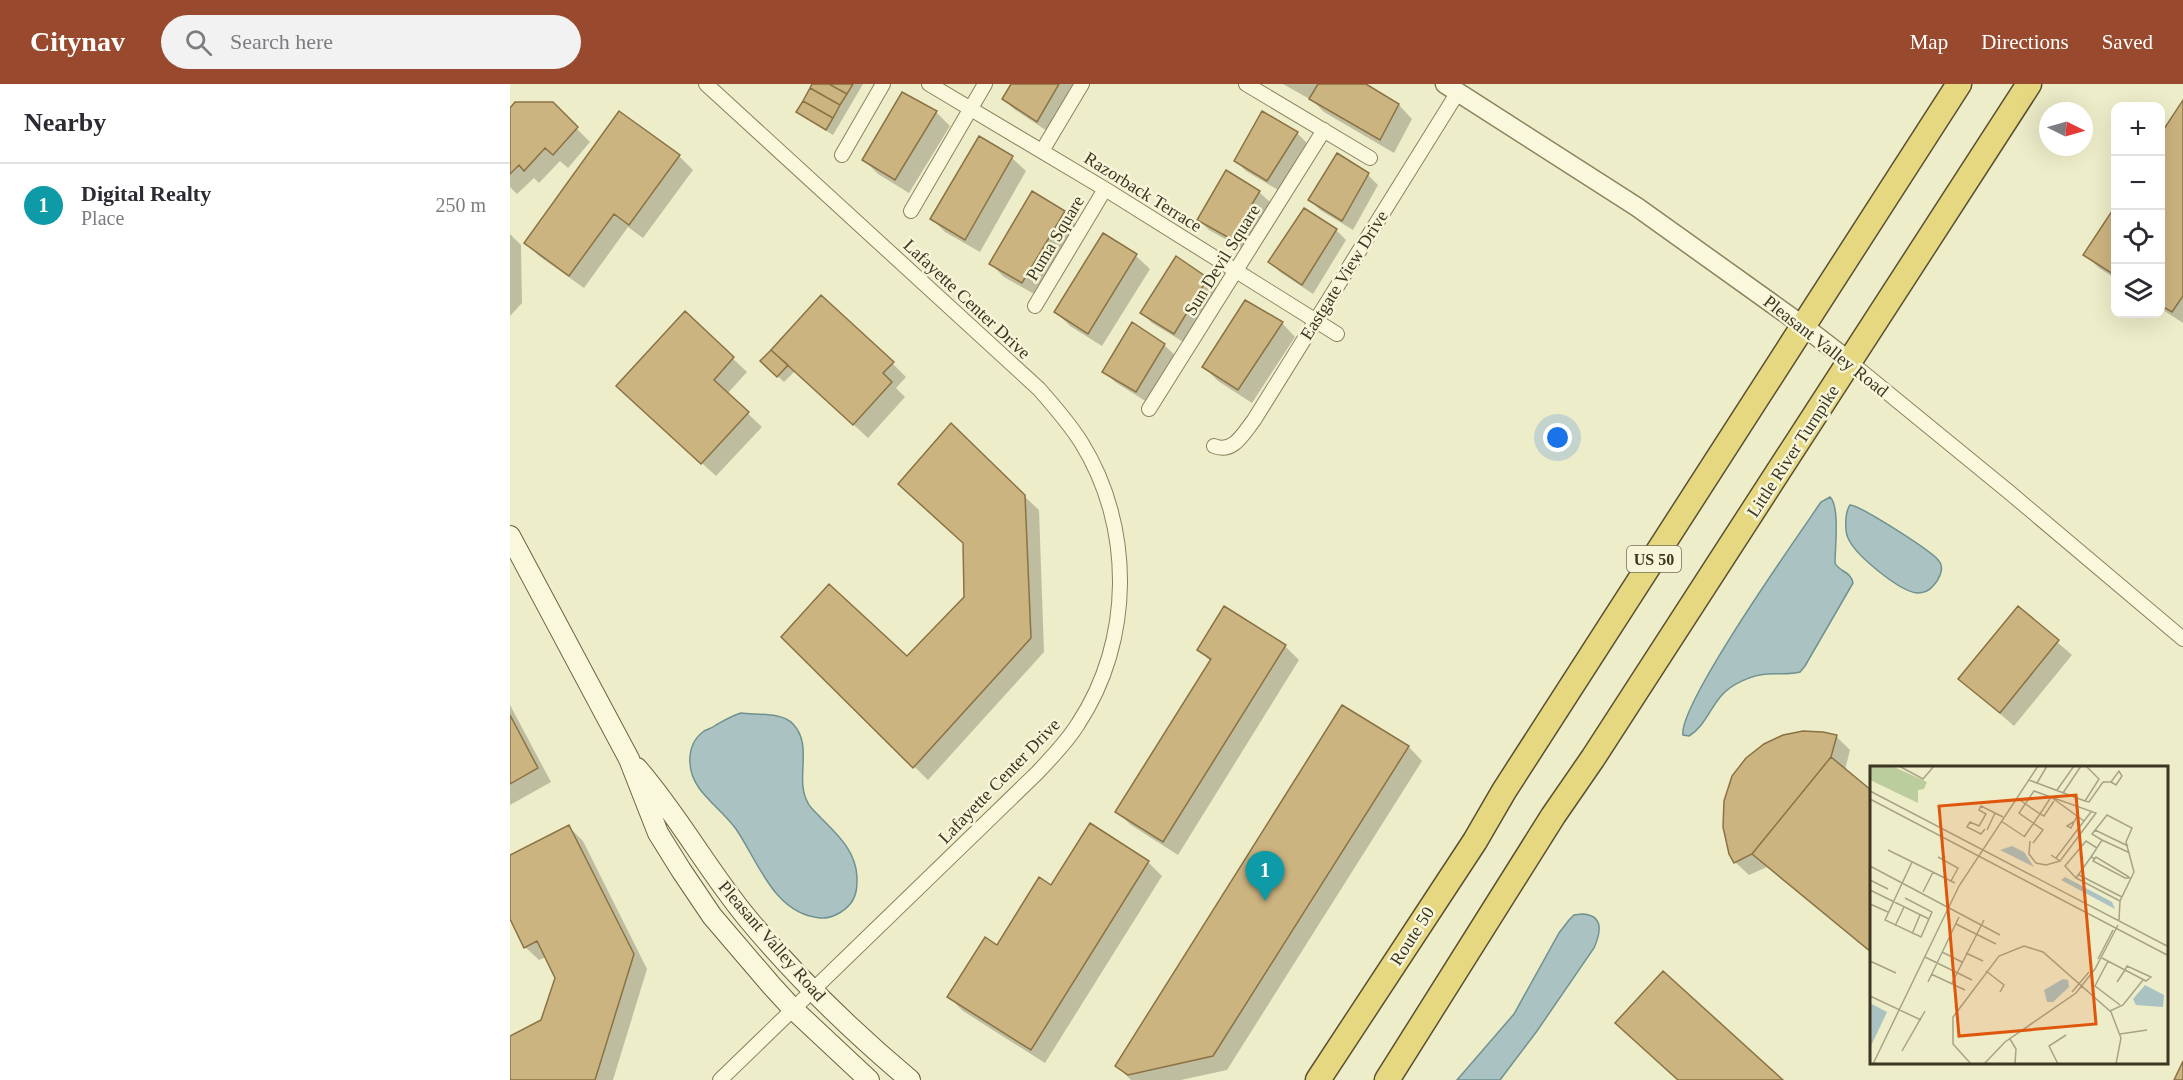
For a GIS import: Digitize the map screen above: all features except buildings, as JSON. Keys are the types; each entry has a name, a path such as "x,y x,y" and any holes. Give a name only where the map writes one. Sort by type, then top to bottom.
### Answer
{"highway":[{"name":"US 50","path":"1802,325 1959,84"},
{"name":"Little River Turnpike","path":"1387,1080 1553,816 1593,758 2029,84"},
{"name":"Route 50","path":"1318,1080 1475,841 1504,791 1802,325"}],"main road":[{"name":"Pleasant Valley Road","path":"510,536 629,759 657,833 681,870 712,916 793,1009 870,1080"},
{"name":"Pleasant Valley Road","path":"629,759 655,789 747,918 813,990 910,1080"}],"street":[{"name":"Lafayette Center Drive","path":"706,84 1039,389 1067,421 1095,467 1105,493 1116,532 1119,558 1118,612 1114,639 1099,684 1064,744 1037,773 720,1080"},
{"path":"842,155 883,84"},
{"name":"Razorback Terrace","path":"929,84 1105,189 1337,334"},
{"path":"911,211 985,84"},
{"path":"1042,151 1082,84"},
{"path":"1246,84 1370,158"},
{"name":"Pleasant Valley Road","path":"1456,87 1522,135 1637,207 1802,325 2009,492 2183,639"},
{"name":"Eastgate View Drive","path":"1214,446 1222,449 1230,448 1242,436 1316,320 1456,87"},
{"name":"Sun Devil Square","path":"1149,410 1324,130"},
{"name":"Puma Square","path":"1035,306 1105,189"}],"water":[{"path":"1830,497 1836,518 1835,563 1850,576 1853,583 1805,666 1800,672 1761,675 1736,684 1721,696 1703,723 1694,732 1689,736 1683,735 1687,718 1699,691 1718,657 1821,502"},
{"path":"1850,505 1896,530 1939,561 1940,574 1931,588 1922,593 1909,591 1879,572 1860,555 1853,547 1846,532 1846,517"},
{"path":"741,713 768,715 788,720 799,733 803,752 804,794 808,803 849,851 856,868 857,884 854,897 848,906 837,914 820,918 804,914 779,897 736,829 695,781 690,758 698,737 704,731"},
{"path":"1574,915 1594,917 1599,925 1594,948 1537,1031 1500,1080 1457,1080 1514,1014 1559,933"}],"place":[{"name":"Digital Realty","path":"1265,901"}]}
